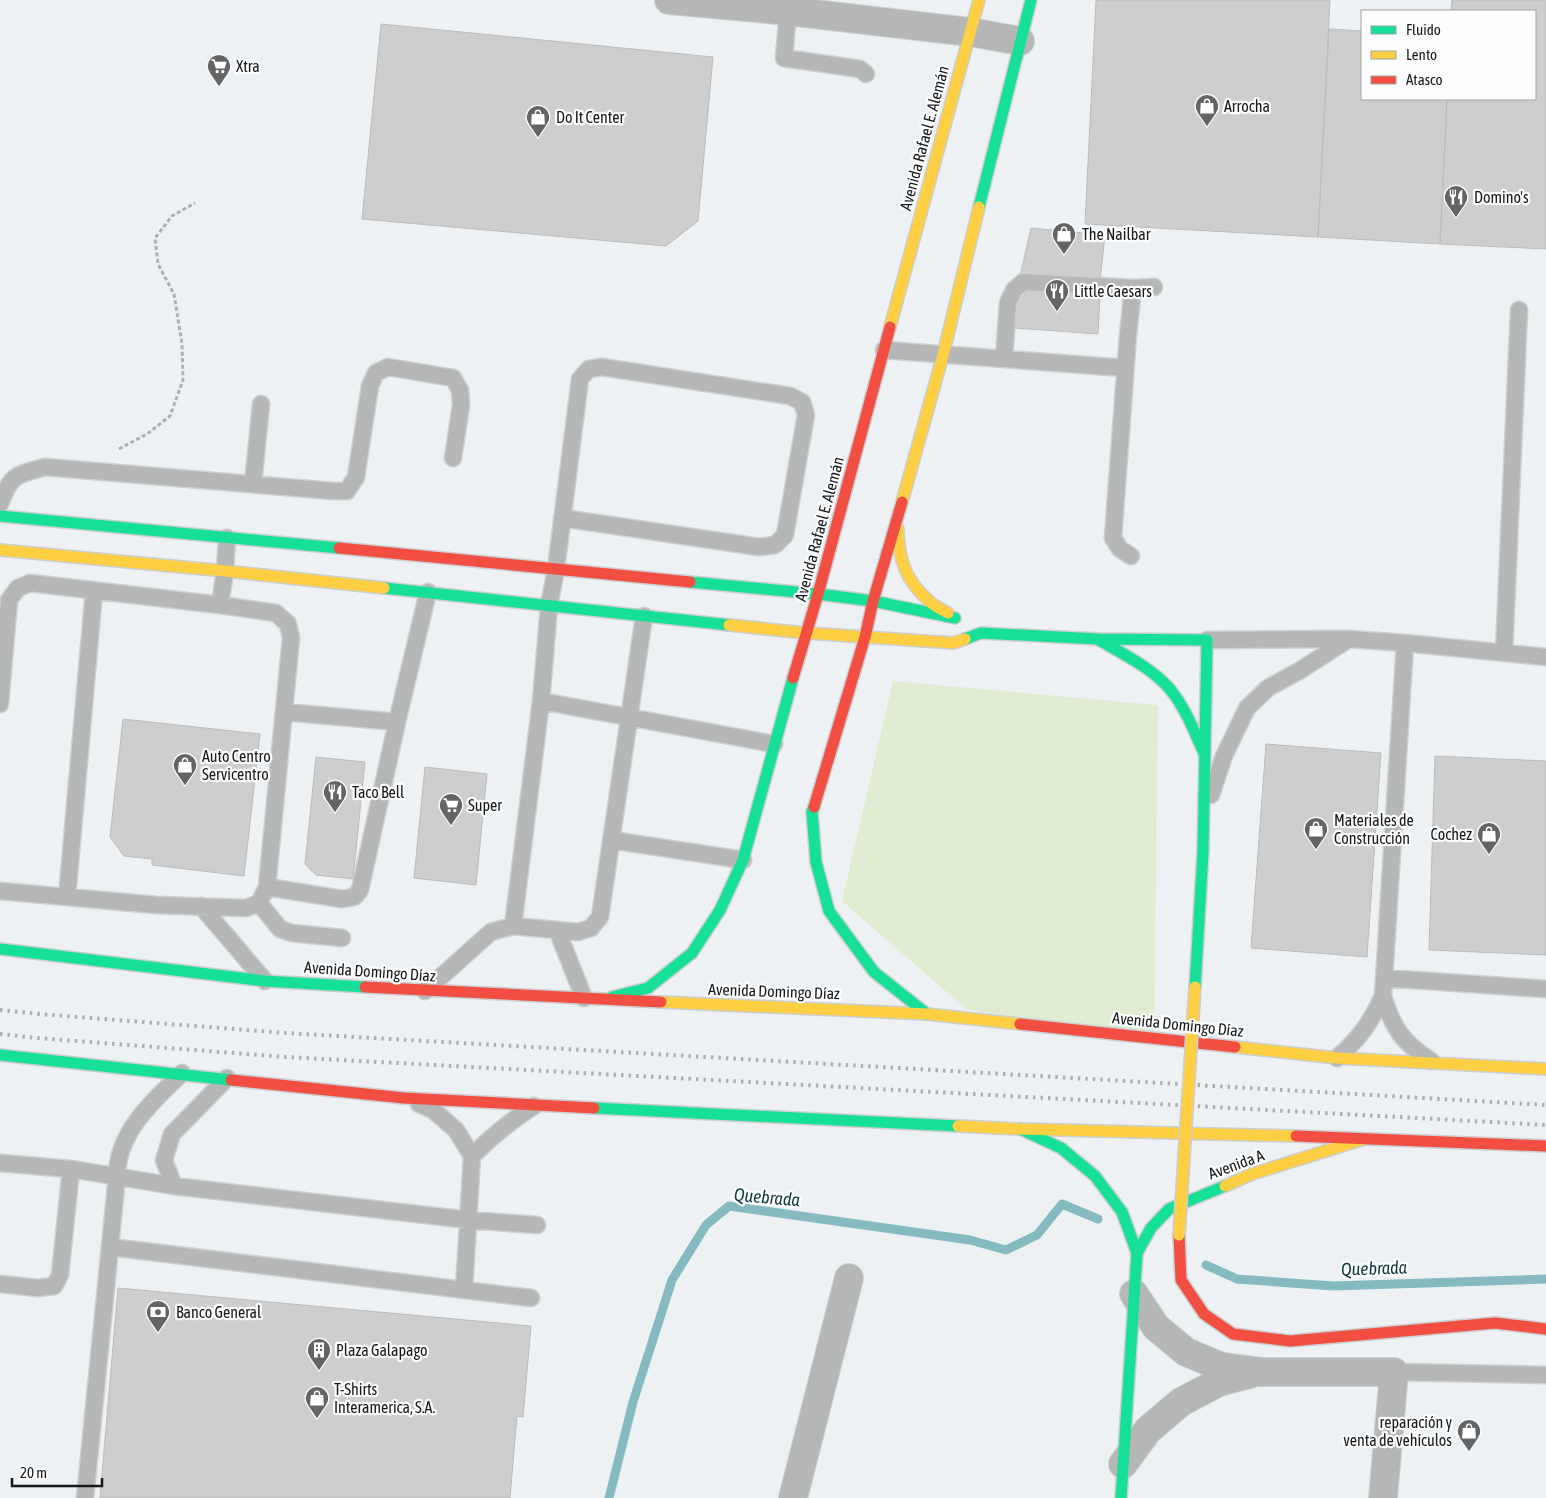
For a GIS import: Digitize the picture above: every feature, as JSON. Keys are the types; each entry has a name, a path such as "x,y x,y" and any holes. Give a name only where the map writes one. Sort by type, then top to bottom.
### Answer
{"main road":[{"name":"Avenida Rafael E. Alemán","path":"591,999 648,988 692,953 720,910 743,860 774,744 818,594 979,0"},
{"path":"926,1014 874,972 829,911 816,862 812,812 865,637 873,601 943,355 1031,0"},
{"path":"899,514 898,546 907,576 928,601 982,632 1098,639 1207,640 1203,852 1179,1235 1181,1280 1204,1314 1233,1334 1290,1340 1495,1323 1546,1329"},
{"path":"0,516 818,594 873,601 955,618"},
{"path":"0,550 225,571 806,633 954,643 982,632"},
{"path":"1098,639 1144,666 1168,688 1184,710 1204,753"},
{"name":"Avenida Domingo Díaz","path":"0,949 265,981 425,992 926,1014 1337,1058 1546,1068"},
{"path":"0,1056 182,1073 404,1098 1020,1129 1368,1138 1546,1146"},
{"name":"Avenida A","path":"1020,1129 1061,1148 1095,1176 1122,1212 1137,1253 1121,1498"},
{"name":"Avenida A","path":"1137,1253 1151,1228 1168,1209 1252,1174 1368,1138"}],"street":[{"path":"669,0 788,11 970,32 1020,41"},
{"path":"793,1498 849,1278"},
{"path":"1134,1294 1156,1327 1186,1352 1222,1367 1261,1372 1394,1372 1382,1498"},
{"path":"1123,1464 1148,1430 1181,1402 1219,1382 1261,1372"}],"lane":[{"path":"788,11 784,58 860,69 866,74"},
{"path":"1004,359 1008,303 1014,290 1023,282 1133,288 1154,287"},
{"path":"1131,556 1120,549 1113,538 1133,288"},
{"path":"1504,653 1519,310"},
{"path":"884,350 1126,368"},
{"path":"0,504 6,486 18,475 45,467 347,491 356,477 370,386 376,373 388,367 453,378 460,390 461,405 452,458"},
{"path":"513,926 542,701 549,606 556,569 562,518 580,379 589,370 602,367 790,396 802,402 806,415 785,535 774,545 759,548 562,518"},
{"path":"253,484 262,404"},
{"path":"220,605 227,538"},
{"path":"0,704 9,600 18,588 30,583 276,613 288,624 291,638 267,887 259,903 246,908 156,905 0,891"},
{"path":"67,896 94,591"},
{"path":"267,887 342,899 354,897 360,890 428,592"},
{"path":"425,992 491,932 513,926 578,932 590,928 600,917 644,616"},
{"path":"1207,640 1349,639 1546,657"},
{"path":"1204,819 1224,756 1247,708 1268,688 1349,639"},
{"path":"1405,643 1383,996 1389,1016 1400,1035 1415,1050 1433,1062"},
{"path":"542,701 774,744"},
{"path":"284,712 397,722"},
{"path":"611,840 743,860"},
{"path":"259,903 280,929 292,934 342,938"},
{"path":"201,906 265,981"},
{"path":"557,930 591,999"},
{"path":"1384,978 1546,989"},
{"path":"1337,1058 1352,1045 1364,1030 1383,996"},
{"path":"85,1498 117,1162 130,1130 151,1103 182,1073"},
{"path":"174,1186 164,1160 172,1134 227,1078"},
{"path":"404,1098 433,1110 456,1130 472,1156 464,1290"},
{"path":"472,1156 514,1118 538,1104"},
{"path":"0,1163 71,1169 174,1186 469,1220 537,1225"},
{"path":"0,1284 38,1288 54,1286 60,1275 71,1169"},
{"path":"110,1247 531,1298"},
{"path":"1394,1372 1546,1375"}],"path":[{"path":"102,472 120,448 147,434 170,416 182,380 182,344 174,294 158,264 154,238 172,216 195,203"}],"green space":[{"path":"893,681 1158,705 1154,1041 966,1009 842,901"}],"building":[{"name":"Arrocha","path":"1096,0 1330,0 1318,237 1085,224"},
{"path":"1452,0 1546,0 1546,249 1440,244 1447,100 1536,100 1536,10 1451,10"},
{"name":"Do It Center","path":"381,24 713,57 698,221 666,246 362,219"},
{"path":"1329,29 1361,31 1361,100 1447,100 1440,244 1318,237"},
{"name":"The Nailbar","path":"1031,228 1105,235 1100,281 1020,276"},
{"name":"Little Caesars","path":"1025,290 1100,295 1098,334 1015,328 1017,295 1025,296"},
{"name":"Auto Centro Servicentro","path":"123,719 260,734 244,876 152,865 152,859 124,856 110,837"},
{"name":"Materiales de Construcción","path":"1266,744 1381,753 1367,957 1251,948"},
{"name":"Cochez","path":"1435,756 1546,761 1546,955 1429,950"},
{"name":"Taco Bell","path":"316,757 365,762 353,879 316,875 305,864"},
{"name":"Super","path":"425,767 487,774 476,885 414,878"},
{"name":"Plaza Galapago","path":"118,1288 531,1326 523,1417 517,1416 510,1498 100,1498"}],"waterway":[{"name":"Quebrada","path":"609,1498 633,1402 672,1280 706,1225 729,1206 970,1240 1006,1250 1037,1235 1062,1204 1098,1219"},
{"name":"Quebrada","path":"1206,1265 1237,1279 1333,1286 1546,1279"}],"railway":[{"path":"0,1010 286,1033 1546,1105"},
{"path":"0,1034 286,1057 1546,1125"}],"traffic: fast":[{"path":"979,207 1031,0"},
{"path":"0,516 339,548"},
{"path":"690,582 873,601 955,618"},
{"path":"384,588 729,625"},
{"path":"965,639 981,633 1098,639 1207,640"},
{"path":"1099,640 1145,667 1162,680 1175,695 1204,753"},
{"path":"1203,852 1207,640"},
{"path":"612,997 648,988 692,953 720,910 743,860 793,678"},
{"path":"814,807 812,812 816,862 829,911 874,972 927,1014"},
{"path":"1195,987 1203,852"},
{"path":"0,949 265,981 365,987"},
{"path":"0,1055 231,1080"},
{"path":"594,1108 958,1126"},
{"path":"1020,1129 1061,1148 1095,1176 1122,1212 1137,1253"},
{"path":"1121,1498 1137,1253 1151,1228 1169,1209 1225,1186"}],"traffic: slow":[{"path":"890,327 979,0"},
{"path":"902,502 943,355 979,207"},
{"path":"898,529 902,559 909,577 920,593 930,602 948,613"},
{"path":"0,550 384,588"},
{"path":"729,625 806,633 954,643 965,639"},
{"path":"1179,1235 1195,987"},
{"path":"661,1002 927,1014 1020,1024"},
{"path":"1235,1047 1337,1058 1546,1069"},
{"path":"958,1126 1296,1136"},
{"path":"1225,1186 1252,1174 1364,1139"}],"traffic: jam":[{"path":"793,678 818,594 890,327"},
{"path":"814,807 865,637 873,601 902,502"},
{"path":"339,548 690,582"},
{"path":"365,987 661,1002"},
{"path":"1020,1024 1235,1047"},
{"path":"231,1080 404,1098 594,1108"},
{"path":"1296,1136 1546,1146"},
{"path":"1179,1235 1181,1280 1204,1314 1233,1334 1290,1341 1495,1323 1546,1329"}],"place":[{"name":"Xtra","path":"219,87"},
{"name":"Arrocha","path":"1207,127"},
{"name":"Do It Center","path":"538,138"},
{"name":"Domino's","path":"1456,218"},
{"name":"The Nailbar","path":"1064,255"},
{"name":"Little Caesars","path":"1057,312"},
{"name":"Auto Centro Servicentro","path":"185,786"},
{"name":"Taco Bell","path":"335,813"},
{"name":"Super","path":"451,826"},
{"name":"Materiales de Construcción","path":"1316,850"},
{"name":"Cochez","path":"1489,855"},
{"name":"Banco General","path":"158,1333"},
{"name":"Plaza Galapago","path":"319,1371"},
{"name":"T-Shirts Interamerica, S.A.","path":"317,1419"},
{"name":"reparación y venta de vehículos","path":"1469,1452"}]}
